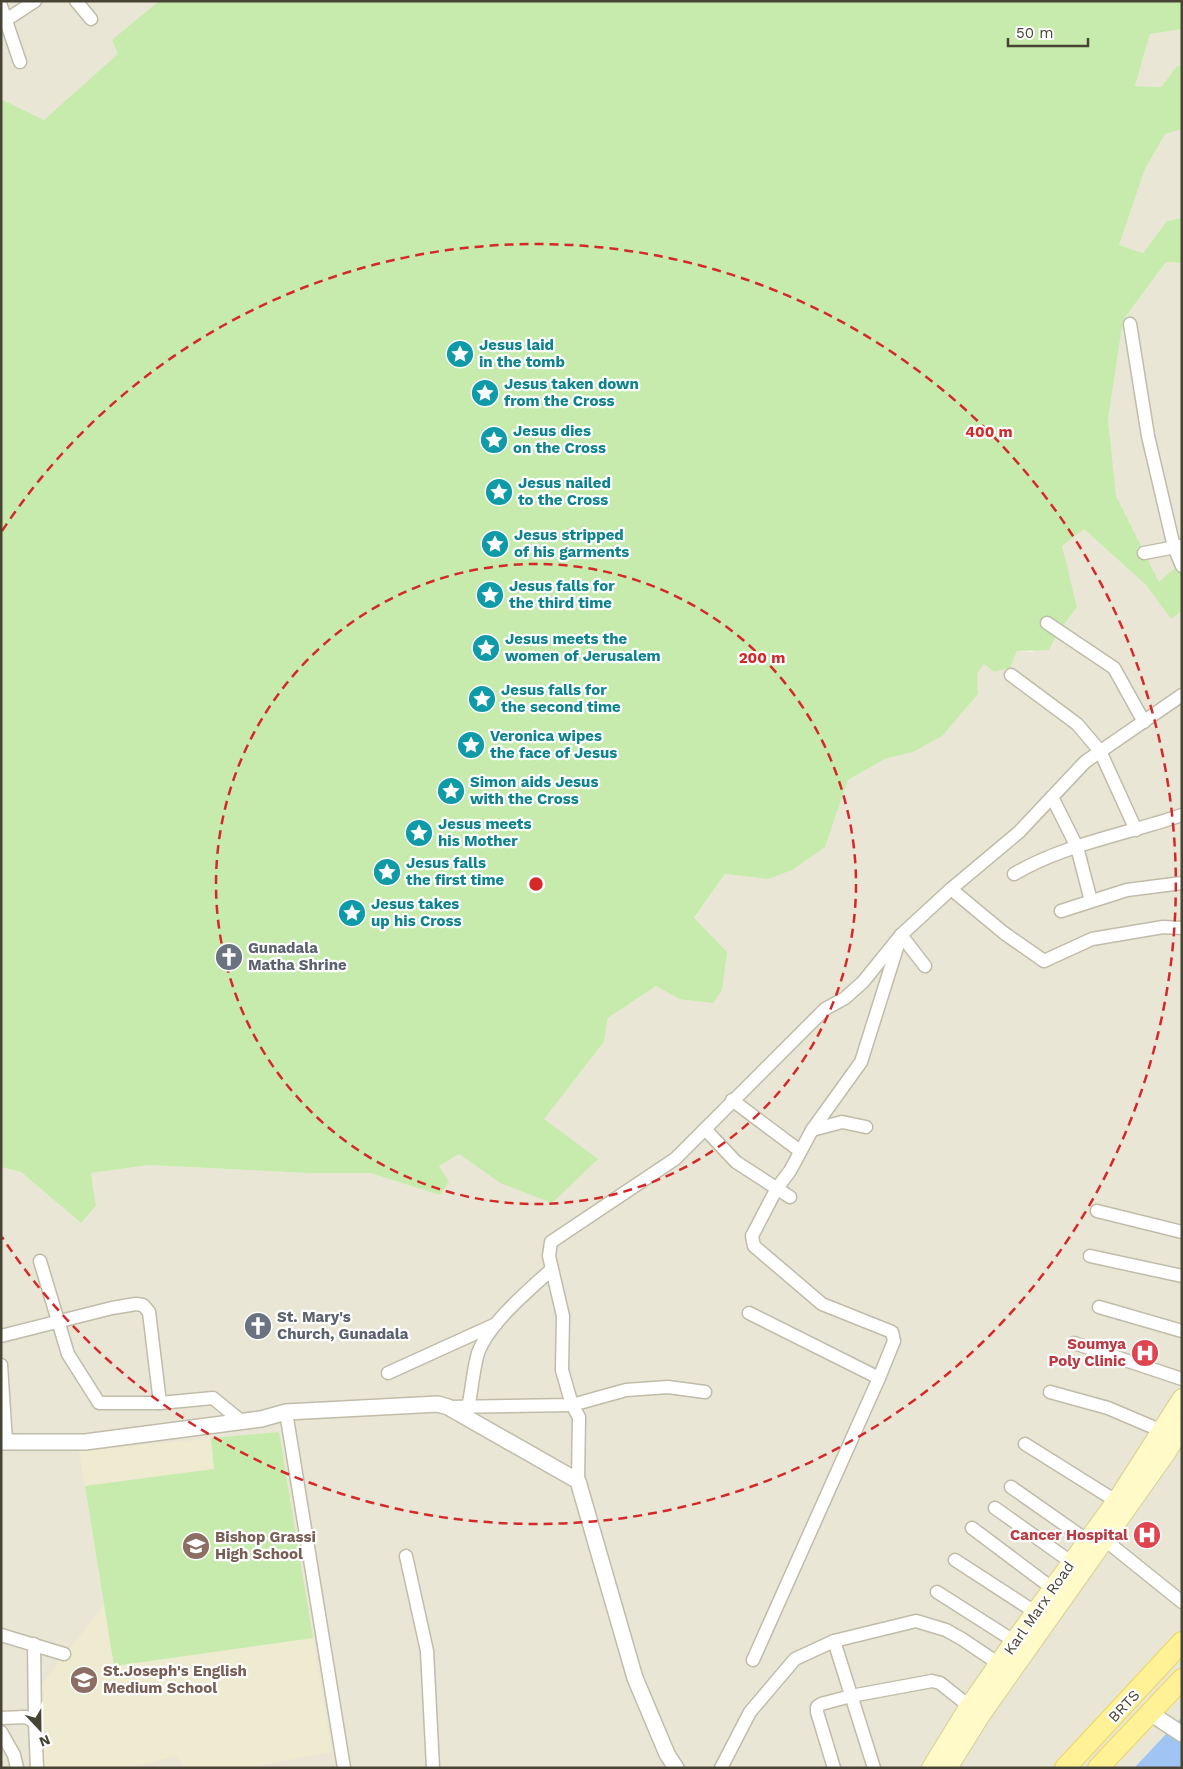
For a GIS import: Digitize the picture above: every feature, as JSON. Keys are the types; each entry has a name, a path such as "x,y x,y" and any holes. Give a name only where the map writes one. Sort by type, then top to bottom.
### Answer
{"main road":[{"name":"Karl Marx Road","path":"931,1768 969,1706 1052,1588 1071,1562 1097,1540 1116,1501 1182,1398"},
{"name":"Karl Marx Road","path":"948,1768 1097,1540 1182,1428"},
{"name":"BRTS","path":"1065,1768 1182,1642"},
{"name":"BRTS","path":"1098,1768 1182,1679"}],"street":[{"path":"6,20 35,1"},
{"path":"76,1 90,19"},
{"path":"1,6 20,62"},
{"path":"1130,324 1148,436 1182,566"},
{"path":"1144,552 1178,547"},
{"path":"1047,623 1114,668 1144,722"},
{"path":"1011,675 1077,724 1100,750 1136,830"},
{"path":"676,1768 667,1754 635,1678 578,1481 579,1417 572,1405 562,1370 563,1316 549,1256 551,1242 675,1159 825,1009 845,998 863,982 901,935 951,889 1019,832 1085,762 1182,695"},
{"path":"1052,797 1077,847 1092,901"},
{"path":"1014,874 1026,867 1077,847 1182,815"},
{"path":"1061,911 1127,890 1182,882"},
{"path":"951,889 1004,933 1044,961 1092,939 1163,927 1182,928"},
{"path":"901,935 925,966"},
{"path":"752,1660 894,1341 892,1332 822,1304 754,1246 752,1236 777,1188 790,1171 812,1130 861,1062 901,935"},
{"path":"732,1100 800,1151"},
{"path":"812,1130 842,1122 866,1127"},
{"path":"705,1128 736,1162 790,1197"},
{"path":"1097,1211 1182,1232"},
{"path":"1090,1256 1182,1276"},
{"path":"40,1261 68,1354 99,1402 160,1403 213,1398 242,1421"},
{"path":"468,1407 478,1354 498,1323 524,1294 552,1269"},
{"path":"1,1336 112,1308 136,1304 143,1305 149,1312 160,1403"},
{"path":"1100,1307 1182,1331"},
{"path":"749,1313 879,1378"},
{"path":"388,1372 498,1323"},
{"path":"1074,1343 1182,1379"},
{"path":"1,1365 4,1442 85,1442 242,1421 286,1412 438,1404 448,1407 578,1481"},
{"path":"448,1407 572,1405 626,1390 668,1387 704,1392"},
{"path":"1050,1392 1108,1408 1162,1431"},
{"path":"286,1412 344,1768"},
{"path":"1025,1444 1116,1501"},
{"path":"1011,1487 1097,1540 1182,1602"},
{"path":"995,1508 1071,1562"},
{"path":"972,1528 1052,1588"},
{"path":"406,1556 427,1651 433,1768"},
{"path":"955,1560 1035,1612"},
{"path":"937,1592 1014,1641"},
{"path":"721,1768 750,1712 795,1659 834,1641 916,1621 946,1630 999,1664"},
{"path":"1,1635 64,1654"},
{"path":"834,1641 874,1768"},
{"path":"34,1644 37,1768"},
{"path":"834,1768 817,1707 821,1704 851,1696 932,1682 940,1683 969,1706"},
{"path":"1150,1713 1175,1730"},
{"path":"1,1718 26,1717 35,1722"},
{"path":"1,1732 14,1755 17,1768"}],"shaded area":[{"path":"1,1 159,1 113,40 119,54 44,120 1,99"},
{"path":"1182,29 1182,66 1177,66 1161,87 1135,86 1150,34"},
{"path":"1182,129 1182,218 1167,221 1143,253 1119,245 1145,169 1165,133"},
{"path":"1166,262 1182,263 1182,572 1178,565 1159,583 1115,496 1108,420 1123,320"},
{"path":"1084,529 1146,585 1171,619 1182,611 1182,1717 1134,1768 1,1768 1,1167 21,1172 81,1223 96,1206 91,1173 150,1165 306,1173 370,1173 440,1195 439,1166 459,1154 500,1183 543,1120 604,1042 608,1018 656,986 679,999 727,952 694,919 725,874 768,879 825,847 848,780 885,759 913,752 978,694 977,674 984,664 994,672 1010,668 1017,651 1032,652 1057,634 1077,607 1061,546"},
{"name":"Bishop Grassi High School","path":"279,1432 332,1752 246,1768 185,1768 176,1756 128,1768 37,1768 39,1688 104,1605 79,1451"}],"green space":[{"path":"159,1 1182,1 1182,29 1150,34 1135,86 1161,87 1177,66 1182,66 1182,129 1165,134 1145,169 1119,245 1143,253 1167,221 1182,218 1182,263 1166,262 1123,320 1108,420 1116,496 1159,582 1178,565 1182,572 1182,611 1171,619 1146,585 1084,529 1062,546 1077,607 1057,634 1049,650 1017,651 1010,668 994,672 984,664 977,674 978,694 942,736 913,752 885,759 848,780 825,847 792,870 768,879 725,874 694,918 727,952 722,990 713,1003 679,999 656,986 608,1018 604,1042 544,1119 598,1159 552,1203 500,1183 459,1154 439,1166 449,1182 440,1195 370,1173 306,1173 150,1165 91,1173 96,1206 81,1223 21,1172 1,1167 1,99 44,120 118,54 112,40"},
{"name":"Bishop Grassi High School","path":"279,1432 313,1638 114,1666 85,1486 214,1469 211,1438"}],"water":[{"path":"1182,1717 1182,1768 1134,1768"}],"place":[{"name":"Jesus laid in the tomb","path":"460,354"},
{"name":"Jesus taken down from the Cross","path":"485,393"},
{"name":"Jesus dies on the Cross","path":"494,440"},
{"name":"Jesus nailed to the Cross","path":"499,492"},
{"name":"Jesus stripped of his garments","path":"495,544"},
{"name":"Jesus falls for the third time","path":"490,595"},
{"name":"Jesus meets the women of Jerusalem","path":"486,648"},
{"name":"Jesus falls for the second time","path":"482,699"},
{"name":"Veronica wipes the face of Jesus","path":"471,745"},
{"name":"Simon aids Jesus with the Cross","path":"451,791"},
{"name":"Jesus meets his Mother","path":"419,833"},
{"name":"Jesus falls the first time","path":"387,872"},
{"name":"Jesus takes up his Cross","path":"352,913"},
{"name":"Gunadala Matha Shrine","path":"229,957"},
{"name":"St. Mary's Church, Gunadala","path":"258,1326"},
{"name":"Soumya Poly Clinic","path":"1145,1353"},
{"name":"Cancer Hospital","path":"1147,1535"},
{"name":"Bishop Grassi High School","path":"196,1546"},
{"name":"St.Joseph's English Medium School","path":"84,1680"}]}
